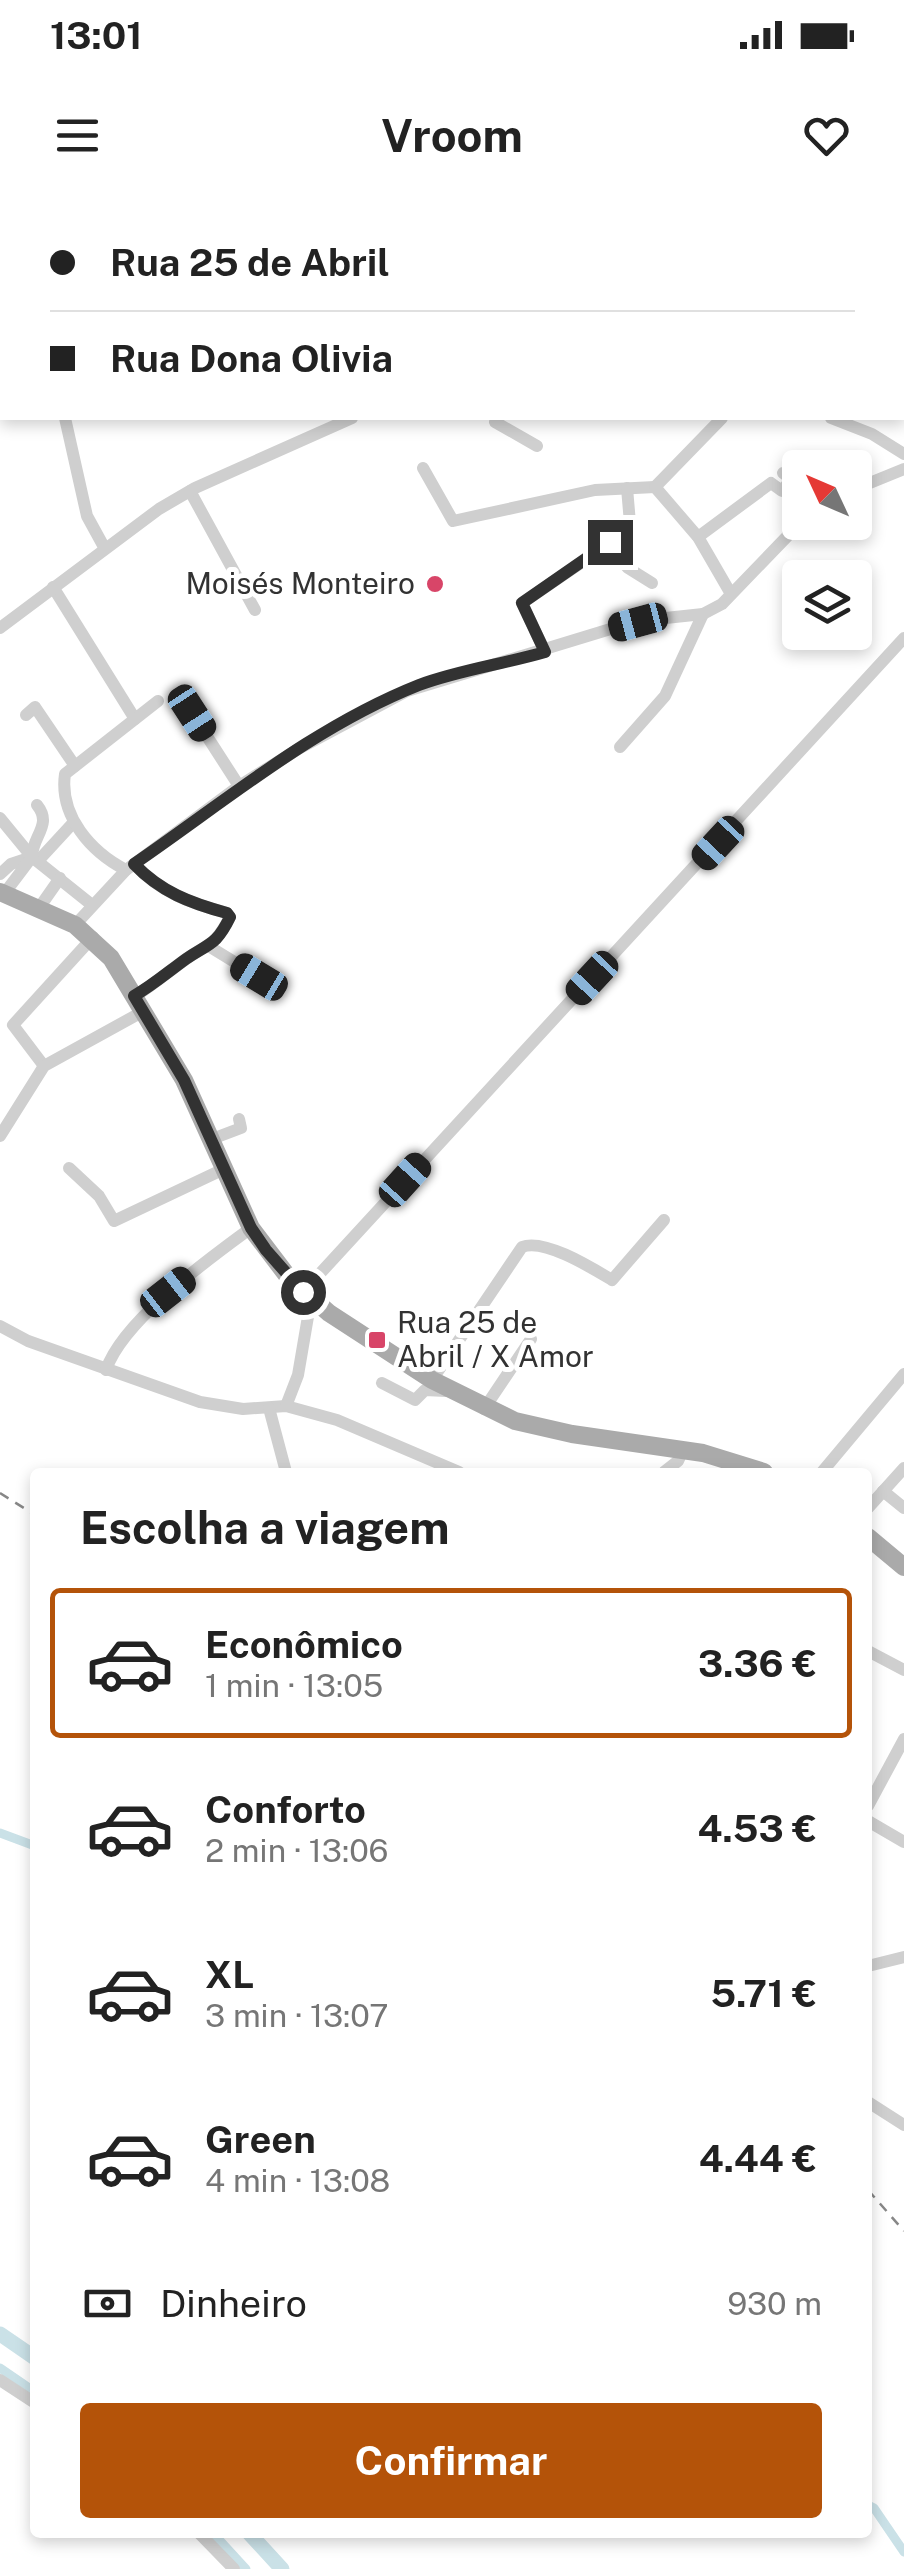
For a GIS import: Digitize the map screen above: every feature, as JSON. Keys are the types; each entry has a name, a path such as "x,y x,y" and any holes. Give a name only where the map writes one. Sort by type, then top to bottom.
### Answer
{"main road":[{"path":"1,895 75,925 111,958 184,1080 251,1228 307,1295 360,1335 484,1409 530,1426 684,1450 753,1468"},
{"path":"872,1540 904,1567"}],"street":[{"path":"65,420 87,516 104,548"},
{"path":"0,628 104,548 190,492 348,420"},
{"path":"423,468 452,521 596,490 655,487 720,420"},
{"path":"836,420 902,447"},
{"path":"496,422 513,424 537,446"},
{"path":"872,482 900,470 904,484"},
{"path":"698,537 771,483 782,491"},
{"path":"655,487 698,537 731,594"},
{"path":"545,652 522,603 622,534 630,523 627,488"},
{"path":"190,492 255,610"},
{"path":"75,925 130,867 239,786 300,748 417,686 638,622 703,614 716,608 784,540"},
{"path":"607,544 628,568 652,582"},
{"path":"53,587 136,719"},
{"path":"620,747 664,696 703,614"},
{"path":"286,1406 298,1374 307,1295 904,638"},
{"path":"0,1136 44,1066 138,1004 186,959 210,947 230,917 168,893 130,867 116,865 73,823 63,787 65,774 158,701"},
{"path":"26,715 35,707 75,766"},
{"path":"192,713 239,786"},
{"path":"35,859 32,850 45,822 37,805"},
{"path":"0,818 35,859 92,905"},
{"path":"1,895 73,823"},
{"path":"0,874 10,864 35,859"},
{"path":"39,908 60,878"},
{"path":"44,1066 13,1025 92,937"},
{"path":"210,947 259,977"},
{"path":"212,1139 241,1128 239,1118"},
{"path":"69,1168 98,1196 114,1221 226,1168"},
{"path":"382,1383 415,1400 424,1390 444,1392 440,1384 522,1247 537,1245 586,1264 616,1282 664,1220"},
{"path":"106,1370 116,1350 168,1292 251,1228"},
{"path":"0,1326 28,1342 200,1402 243,1410 286,1406 337,1420 450,1468"},
{"path":"484,1409 531,1339"},
{"path":"825,1468 904,1374"},
{"path":"269,1408 285,1468"},
{"path":"656,1446 662,1468"},
{"path":"668,1468 684,1450"},
{"path":"872,1503 904,1468"},
{"path":"882,1491 904,1508"},
{"path":"872,1653 904,1670"},
{"path":"872,1799 904,1739"},
{"path":"872,1823 904,1842"},
{"path":"872,1965 904,1957"},
{"path":"872,2105 904,2125"},
{"path":"0,2380 30,2400"},
{"path":"204,2538 234,2569"}],"waterway":[{"path":"0,1833 30,1844"},
{"path":"0,2334 30,2355"},
{"path":"0,2368 30,2389"},
{"path":"872,2507 904,2552"},
{"path":"218,2538 246,2569"},
{"path":"254,2538 282,2569"}],"railway":[{"path":"0,1493 30,1512"},
{"path":"872,2195 904,2231"}],"place":[{"name":"Moisés Monteiro","path":"435,584"},
{"name":"Rua 25 de Abril / X Amor","path":"377,1340"}],"route":[{"path":"303,1292 251,1228 184,1080 134,996 210,947 230,917 168,893 134,864 239,786 385,702 437,679 545,652 522,603 610,542"}]}
